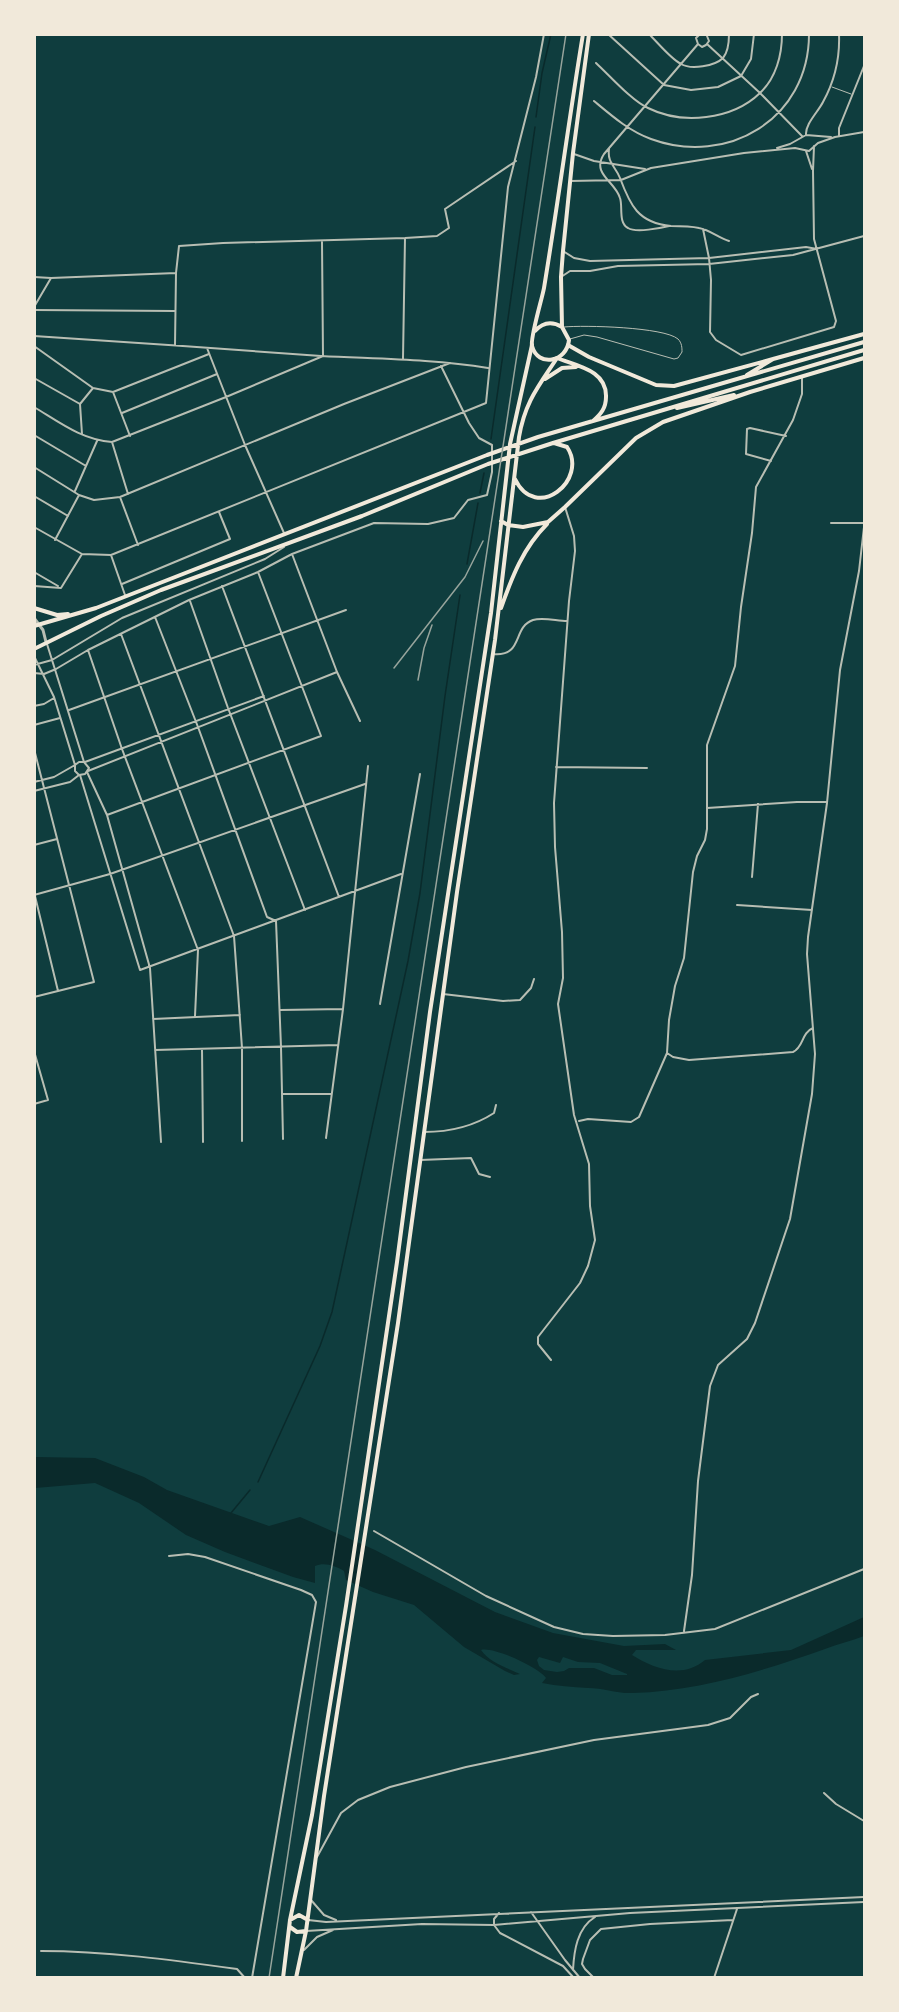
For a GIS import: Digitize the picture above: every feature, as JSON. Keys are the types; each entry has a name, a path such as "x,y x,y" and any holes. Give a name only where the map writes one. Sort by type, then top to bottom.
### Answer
{"main road":[{"path":"283,1977 290,1922 313,1806 346,1606 397,1262 433,992 491,613 512,437 535,331 557,204 582,34"},
{"path":"296,1977 308,1920 324,1796 400,1312 443,994 493,654 520,430 532,395 557,358 562,355 569,339 562,327 561,277 573,153 590,34"},
{"path":"535,331 551,323 562,327"},
{"path":"568,345 589,357 656,385 674,386 864,334"},
{"path":"37,625 126,596 538,437 864,342"},
{"path":"532,345 535,351 545,359 557,358 599,376 606,388 605,406 593,421"},
{"path":"34,649 151,594 362,516 488,464 864,350"},
{"path":"498,615 512,577 533,539 619,453 644,433 663,422 750,392 864,358"},
{"path":"741,379 773,359"},
{"path":"543,380 562,368 580,367"},
{"path":"645,415 750,392"},
{"path":"514,477 518,486 528,496 546,497 558,491 570,476 573,461 567,447 553,443"},
{"path":"501,522 508,525 534,526 544,524 553,518"},
{"path":"34,608 57,615 78,613"},
{"path":"290,1922 299,1915 308,1920"},
{"path":"290,1922 294,1931 306,1931"}],"street":[{"path":"34,527 82,554 111,555 138,546 486,403 508,187 516,161 544,34"},
{"path":"608,34 664,85 684,90 705,90 724,85 741,76 752,53 754,34"},
{"path":"649,34 681,64 700,66 722,58 728,47 729,34"},
{"path":"596,63 645,107 673,116 703,117 733,109 760,93 776,69 782,34"},
{"path":"594,101 627,128 660,142 704,146 729,142 760,128 781,112 802,77 808,53 809,34"},
{"path":"813,171 800,145 806,129 830,86 837,61 839,34"},
{"path":"669,226 658,229 627,228 623,223 621,199 601,173 600,161 698,44 702,35 709,41 707,44 781,112 803,137"},
{"path":"698,44 703,47 707,44"},
{"path":"837,137 864,66"},
{"path":"570,181 621,180 651,168 772,149 811,150 837,137 864,132"},
{"path":"703,229 709,258 710,332 716,340 741,355 834,327 836,321 814,239 815,146 812,136"},
{"path":"772,149 803,137 837,137"},
{"path":"609,149 610,163 621,180 627,198 637,212 669,226 703,229 729,242"},
{"path":"573,153 610,163 651,168"},
{"path":"175,345 176,273 179,246 437,236 449,228 445,209 516,161"},
{"path":"561,277 570,271 590,271 618,266 709,264 806,253 864,236"},
{"path":"403,358 405,238"},
{"path":"322,242 323,356"},
{"path":"563,251 574,258 590,261 709,258 806,247 817,249"},
{"path":"34,277 176,273"},
{"path":"51,278 34,308 175,311"},
{"path":"34,336 323,356 403,358 488,368"},
{"path":"34,346 93,388 113,392 209,354"},
{"path":"207,348 284,535"},
{"path":"34,406 82,436 97,441 111,442 323,356"},
{"path":"34,467 79,495 94,500 120,497 451,362"},
{"path":"34,673 44,674 56,669 189,600 258,572 292,554 375,523 428,524 454,518 468,500 487,495 492,472 492,445 479,438 463,412 441,366"},
{"path":"122,413 217,374"},
{"path":"577,1121 588,1119 631,1122 636,1120 646,1104 667,1053 669,1020 675,986 684,958 693,872 697,856 705,840 707,745 735,666 756,487 786,436 802,394 802,376"},
{"path":"34,378 80,404"},
{"path":"82,436 80,404 93,388"},
{"path":"113,392 129,436"},
{"path":"771,461 746,454 747,429 786,436"},
{"path":"34,435 86,466"},
{"path":"74,492 97,441"},
{"path":"111,442 128,494"},
{"path":"55,540 79,495"},
{"path":"34,496 68,516"},
{"path":"120,497 138,546"},
{"path":"551,1360 538,1344 538,1337 580,1283 594,1246 589,1164 574,1114 558,1004 563,978 562,932 555,847 556,767 564,685 567,621 575,551 574,536 566,507"},
{"path":"122,584 230,539 219,512"},
{"path":"831,523 864,523"},
{"path":"684,1631 692,1575 697,1488 710,1386 718,1365 747,1339 755,1323 790,1219 814,1081 815,1063 807,954 827,802 838,688 859,571 864,528"},
{"path":"34,665 52,660 122,618 265,560 291,542"},
{"path":"61,588 82,554"},
{"path":"292,554 337,672 360,721"},
{"path":"111,555 126,596"},
{"path":"34,572 61,588"},
{"path":"107,815 321,736 258,572"},
{"path":"34,586 61,588"},
{"path":"222,586 339,897"},
{"path":"189,600 305,910"},
{"path":"69,710 346,610"},
{"path":"155,617 198,727 267,917 276,921"},
{"path":"34,618 47,644 88,771 107,815 150,968 161,1142"},
{"path":"493,654 509,653 526,624 532,620 567,621"},
{"path":"121,634 234,936 242,1048 242,1141"},
{"path":"88,651 124,755 198,950 195,1016"},
{"path":"34,656 40,664 54,697 75,770 79,775 140,970 401,874"},
{"path":"34,791 69,782 79,775 124,755 337,672"},
{"path":"34,782 54,777 79,762 122,749 264,696"},
{"path":"34,706 44,704 54,697"},
{"path":"34,725 60,718"},
{"path":"34,749 94,982 34,997"},
{"path":"326,1138 343,1009 368,766"},
{"path":"556,767 647,768"},
{"path":"380,1004 420,774"},
{"path":"58,991 35,894 110,874 365,784"},
{"path":"707,807 827,802"},
{"path":"752,877 758,804"},
{"path":"34,844 57,839"},
{"path":"737,905 812,910"},
{"path":"276,921 283,1139"},
{"path":"443,994 479,1000 520,1000 531,988 534,979"},
{"path":"280,1010 343,1009"},
{"path":"153,1019 240,1015"},
{"path":"667,1053 689,1060 793,1052 800,1047 804,1035 813,1028"},
{"path":"155,1050 338,1045"},
{"path":"202,1049 203,1142"},
{"path":"34,1051 48,1100 34,1104"},
{"path":"282,1094 332,1094"},
{"path":"424,1132 449,1131 482,1120 494,1113 496,1105"},
{"path":"420,1160 471,1158 479,1174 490,1177"},
{"path":"374,1531 486,1596 554,1627 583,1634 665,1635 715,1629 864,1569"},
{"path":"170,1556 188,1554 205,1557 301,1590 312,1595 316,1602 252,1977"},
{"path":"316,1859 341,1813 358,1800 390,1787 466,1767 594,1740 708,1725 730,1718 751,1697 758,1694"},
{"path":"824,1793 836,1804 864,1821"},
{"path":"308,1920 321,1922 864,1897"},
{"path":"311,1899 324,1915 339,1921"},
{"path":"306,1931 422,1924 494,1925 598,1916 864,1902"},
{"path":"714,1977 737,1908"},
{"path":"531,1912 580,1977"},
{"path":"499,1913 494,1919 494,1925 500,1933 563,1966 574,1977"},
{"path":"573,1970 574,1949 581,1932 591,1920 598,1916"},
{"path":"594,1977 585,1970 582,1964 590,1940 601,1929 733,1920"},
{"path":"302,1952 320,1935 337,1928"},
{"path":"41,1951 74,1951 165,1959 237,1969 245,1977"}],"lane":[{"path":"830,86 853,95"},
{"path":"34,298 40,298"},
{"path":"562,327 615,327 665,334 681,342 682,352 674,359 597,337 584,335 569,339"}],"water":[{"path":"35,1457 95,1458 144,1477 167,1490 269,1526 300,1517 375,1550 495,1612 553,1633 624,1646 665,1644 676,1650 636,1650 632,1655 668,1670 687,1669 705,1660 791,1650 864,1617 864,1636 754,1672 682,1688 627,1693 542,1683 546,1678 526,1664 505,1654 481,1650 493,1661 520,1674 514,1675 505,1671 464,1647 414,1605 373,1592 346,1580 344,1571 334,1566 322,1564 315,1566 315,1583 225,1552 186,1535 139,1503 95,1483 35,1488","holes":["539,1657 560,1663 563,1657 578,1662 600,1663 627,1675 612,1675 594,1668 569,1668 557,1672 544,1670 539,1666 537,1660"]}],"waterway":[{"path":"536,117 542,73 551,34"},
{"path":"491,439 535,127"},
{"path":"480,493 484,473"},
{"path":"467,564 478,503"},
{"path":"258,1482 320,1346 332,1312 408,961 420,893 460,595"},
{"path":"231,1513 250,1490"}],"railway":[{"path":"269,1978 566,34"},
{"path":"394,668 465,577 483,541"},
{"path":"418,680 424,648 432,625"}]}
